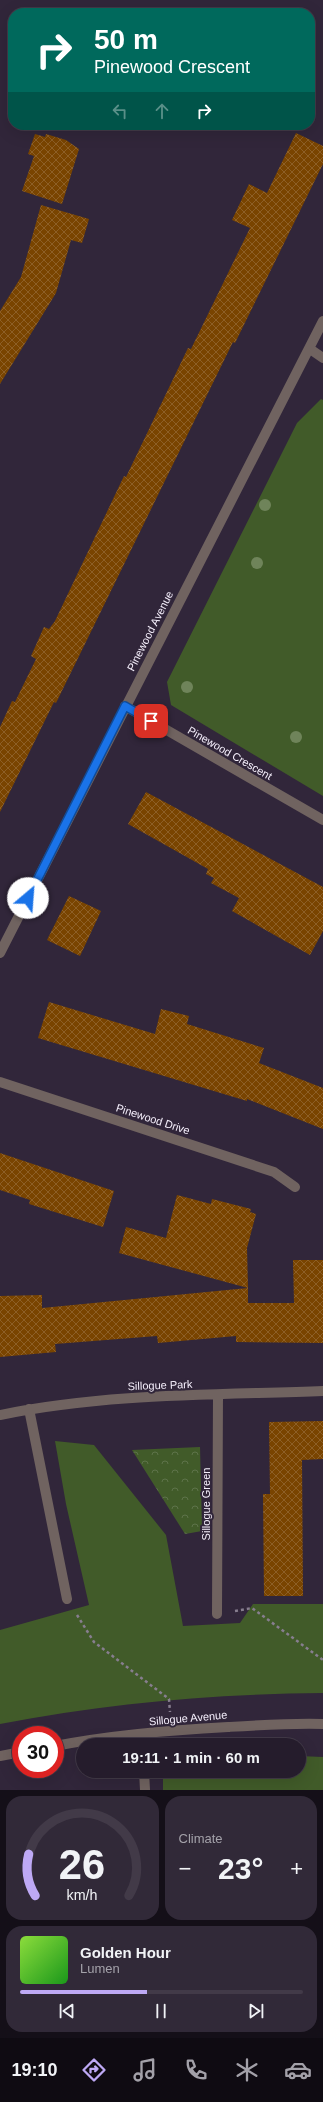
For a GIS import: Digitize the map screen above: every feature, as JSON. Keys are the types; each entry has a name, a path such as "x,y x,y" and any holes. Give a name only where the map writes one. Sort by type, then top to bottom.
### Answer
{"street":[{"name":"Pinewood Avenue","path":"0,953 323,321"},
{"path":"310,349 323,358"},
{"name":"Pinewood Crescent","path":"125,706 323,820"},
{"name":"Pinewood Drive","path":"0,1082 274,1172 295,1187"},
{"name":"Sillogue Park","path":"0,1415 28,1409 108,1400 323,1391"},
{"name":"Sillogue Green","path":"217,1614 218,1395"},
{"path":"28,1409 67,1599"},
{"name":"Sillogue Avenue","path":"64,1744 83,1740 172,1730 297,1723 323,1724"},
{"path":"141,1734 141,1738"},
{"path":"0,1756 12,1754"},
{"path":"144,1778 145,1790"}],"path":[{"path":"67,1599 94,1642 169,1699 172,1730"},
{"path":"217,1614 252,1608 323,1660"}],"green space":[{"path":"321,399 323,400 323,796 171,705 167,682 297,423"},
{"path":"55,1441 94,1445 166,1535 183,1626 240,1623 253,1604 323,1604 323,1693 242,1695 161,1701 80,1710 0,1724 0,1630 89,1605 66,1504"},
{"path":"200,1447 202,1531 185,1534 132,1450"},
{"path":"306,1756 323,1757 323,1790 163,1790 163,1778 306,1778"}],"building":[{"path":"296,133 323,146 323,164 235,343 233,342 56,703 54,702 0,812 0,727 12,701 15,702 36,659 31,656 44,627 49,629 55,621 124,476 126,477 188,348 191,349 250,228 232,220 249,184 267,193"},
{"path":"35,134 45,137 46,134 66,140 79,149 62,204 22,191 34,156 28,154"},
{"path":"41,205 89,219 82,243 71,240 56,293 0,384 0,311 21,277"},
{"path":"146,792 323,887 323,931 310,955 232,911 239,898 211,883 214,878 206,874 208,869 128,824"},
{"path":"69,896 101,911 80,956 47,940"},
{"path":"49,1002 155,1034 161,1009 189,1016 187,1024 264,1048 259,1063 323,1088 323,1129 247,1099 247,1101 38,1038"},
{"path":"0,1153 114,1191 103,1227 29,1204 30,1200 0,1190"},
{"path":"177,1195 211,1204 212,1199 251,1209 250,1212 256,1214 247,1248 248,1288 119,1253 126,1227 166,1238"},
{"path":"293,1260 323,1260 323,1343 236,1342 236,1336 158,1343 157,1336 55,1344 56,1352 0,1357 0,1296 42,1295 42,1308 248,1288 248,1303 294,1303"},
{"path":"323,1421 323,1459 302,1460 303,1596 264,1596 263,1494 270,1494 269,1422"}],"route":[{"path":"28,898 125,706 151,721"}]}
